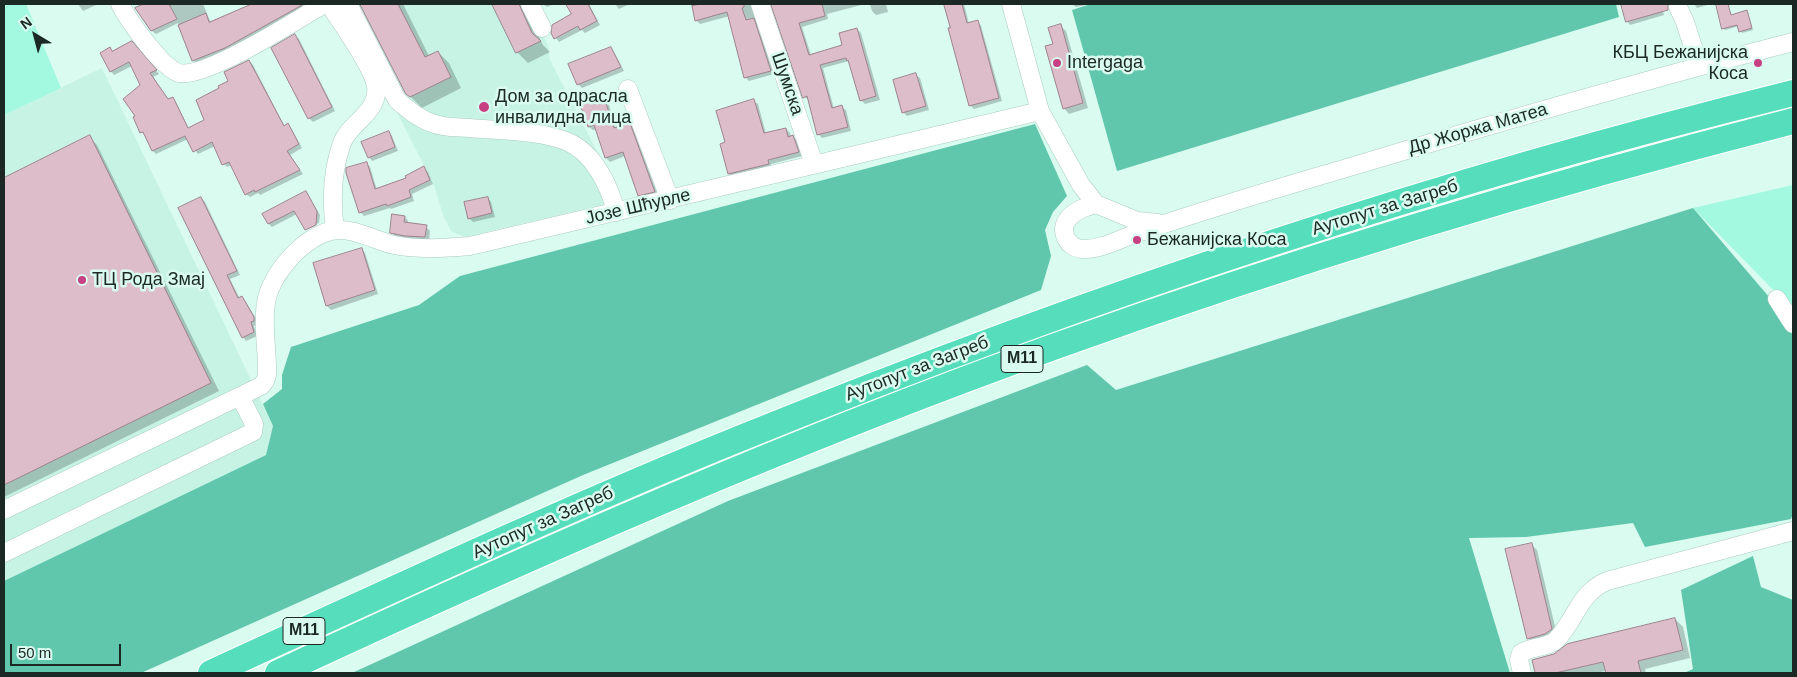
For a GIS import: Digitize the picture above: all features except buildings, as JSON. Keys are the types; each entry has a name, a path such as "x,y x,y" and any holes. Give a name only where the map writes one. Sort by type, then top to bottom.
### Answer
{"highway":[{"name":"Аутопут за Загреб","path":"211,673 616,490 745,436 1015,332 1198,268 1400,203 1549,159 1793,93"},
{"name":"Аутопут за Загреб","path":"278,673 626,516 794,446 1052,347 1240,282 1430,222 1700,145 1793,121"}],"street":[{"path":"120,4 141,36 165,64 179,72 187,73 233,56 324,4"},
{"path":"4,510 261,386 267,375 265,306 272,283 282,267 306,245 320,235 335,230 333,182 340,150 349,131 370,109 376,96 375,80 367,64 329,4"},
{"path":"348,4 397,100 407,109 432,124 540,135 568,142 584,153 602,175 612,195 616,212"},
{"path":"530,4 542,28"},
{"name":"Шумска","path":"760,4 814,164"},
{"path":"1011,4 1040,111 1086,193 1096,204 1137,221 1164,224"},
{"path":"1678,7 1685,22 1699,66"},
{"name":"Др Жоржа Матеа","path":"1096,204 1083,208 1068,220 1064,230 1067,242 1072,246 1083,249 1097,248 1164,224 1408,149 1699,66 1793,42"},
{"path":"628,89 670,200"},
{"name":"Јозе Шћурле","path":"335,230 347,231 393,245 423,248 470,246 1040,111"},
{"path":"1777,300 1793,324"},
{"path":"4,553 253,432 254,424 240,396"},
{"path":"1522,673 1519,660 1521,653 1557,639 1585,597 1597,585 1793,531"}],"shaded area":[{"name":"Дом за одрасла инвалидна лица","path":"342,4 527,4 548,45 550,60 622,200 465,237 451,231 443,215 434,185"},
{"name":"ТЦ Рода Змај","path":"102,68 273,426 266,455 4,581 4,115"}],"green space":[{"path":"4,4 26,4 61,88 4,115"},
{"path":"1091,4 1616,4 1619,17 1117,171 1072,10"},
{"path":"1035,124 1067,196 1053,212 1045,230 1051,256 1041,290 583,475 141,673 4,673 4,581 266,455 273,426 263,404 282,389 282,375 291,347 419,305 460,276"},
{"path":"1793,185 1793,310 1693,208"},
{"path":"1693,208 1793,325 1793,514 1791,519 1645,547 1633,523 1526,537 1469,538 1510,673 352,673 728,501 1087,365 1116,390"},
{"path":"1753,556 1761,587 1793,600 1793,673 1684,673 1693,669 1681,590"}],"place":[{"name":"Intergaga","path":"1057,63"},
{"name":"КБЦ Бежанијска Коса","path":"1758,63"},
{"name":"Дом за одрасла инвалидна лица","path":"484,107"},
{"name":"Бежанијска Коса","path":"1137,240"},
{"name":"ТЦ Рода Змај","path":"82,280"}]}
